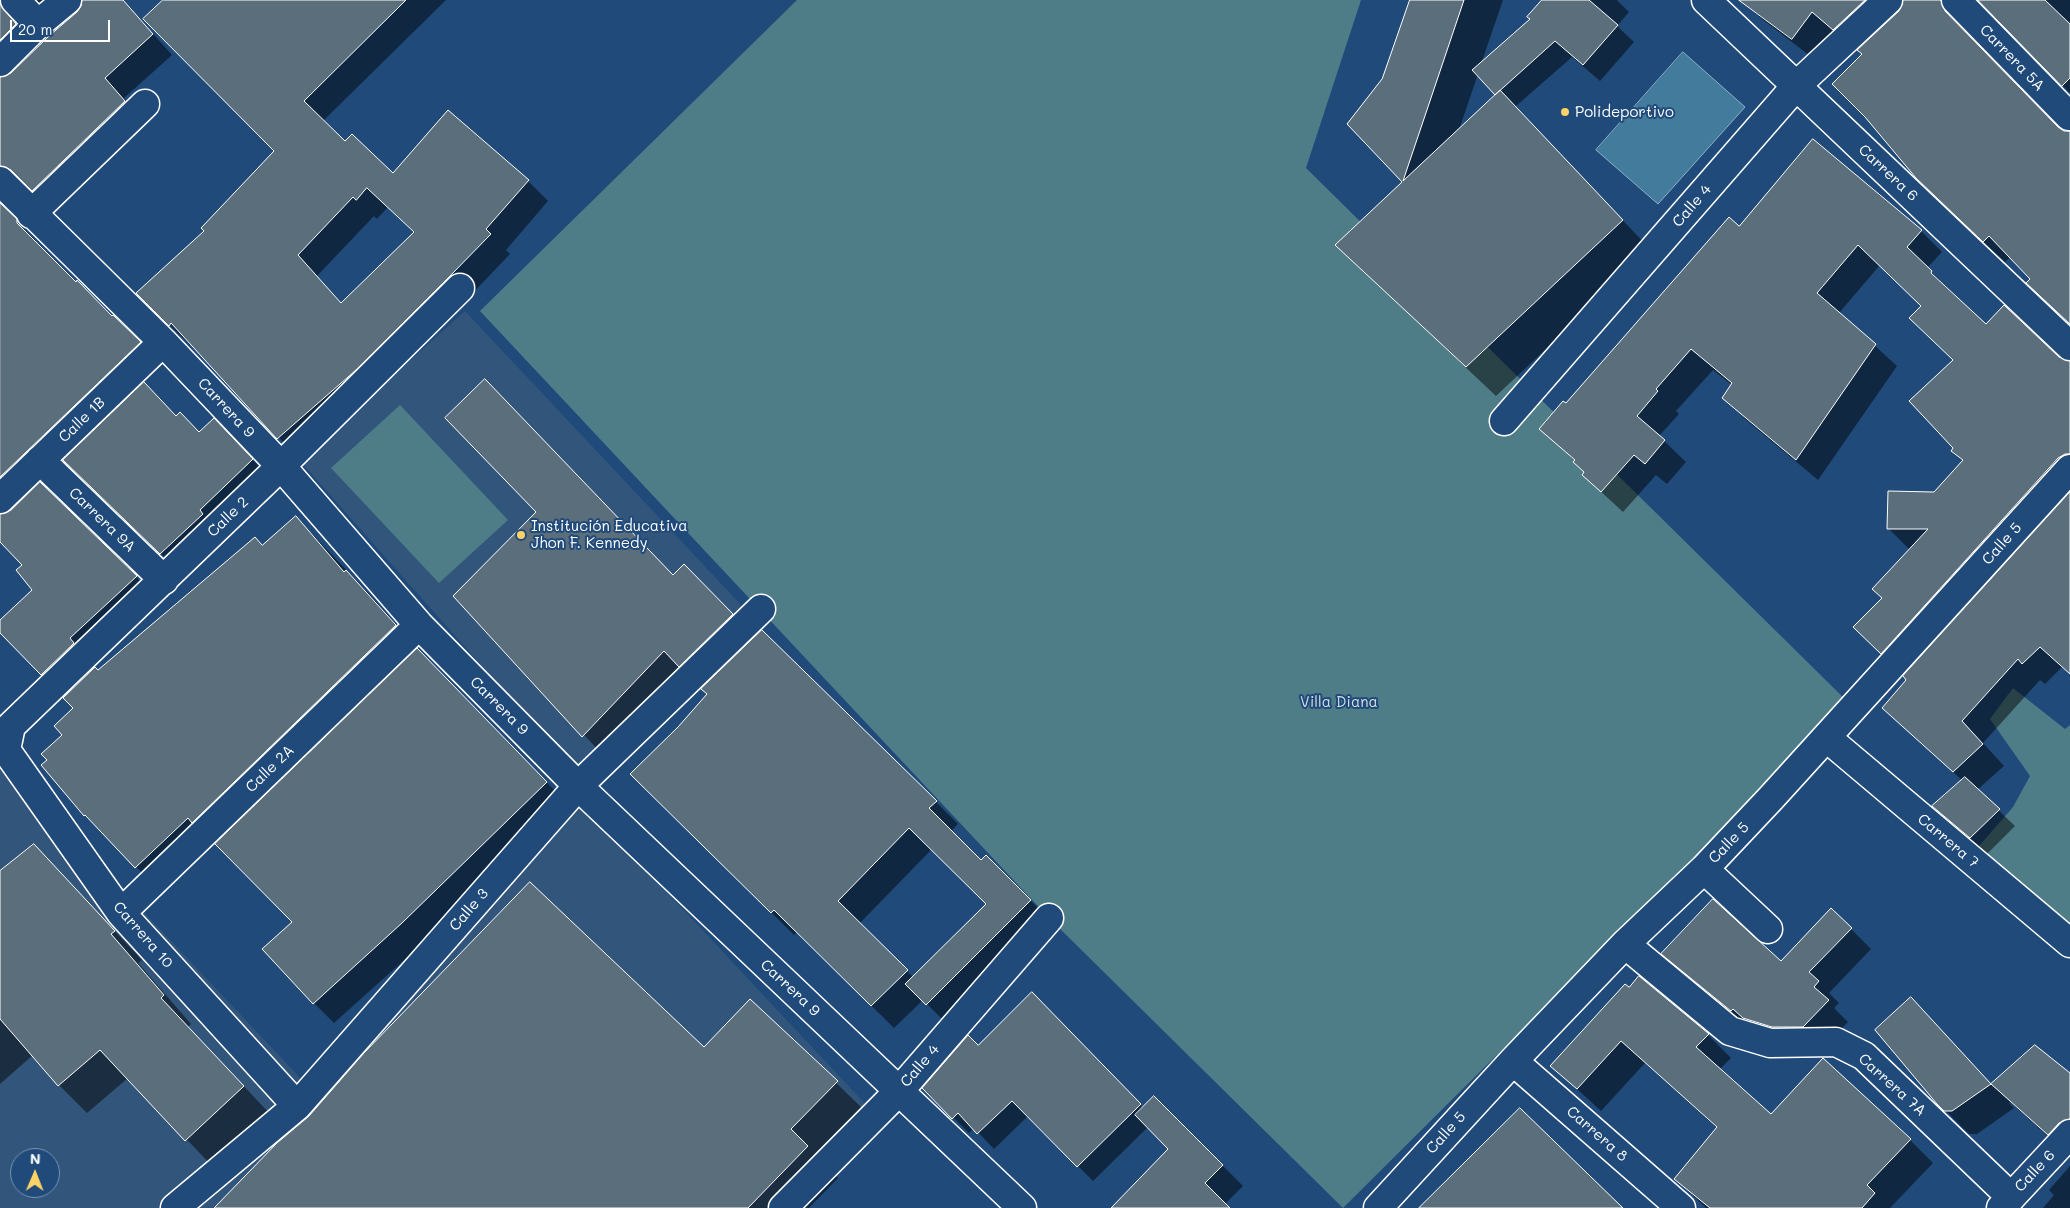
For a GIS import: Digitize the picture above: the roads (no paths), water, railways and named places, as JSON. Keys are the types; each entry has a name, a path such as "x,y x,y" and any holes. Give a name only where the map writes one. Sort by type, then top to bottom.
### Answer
{"street":[{"path":"15,0 38,24"},
{"path":"0,62 38,24 67,0"},
{"name":"Carrera 6","path":"1706,0 2070,346"},
{"name":"Calle 4","path":"1504,421 1796,86 1888,0"},
{"name":"Carrera 5A","path":"1956,0 2069,116"},
{"path":"32,214 145,104"},
{"name":"Carrera 9","path":"0,181 163,342 281,466 419,625 578,786 1022,1208"},
{"name":"Calle 2","path":"6,750 11,726 281,466 460,288"},
{"name":"Calle 1B","path":"0,499 163,342"},
{"name":"Carrera 9A","path":"40,460 164,580"},
{"name":"Calle 5","path":"1378,1208 1513,1060 1626,944 1704,870 1827,738 2070,469"},
{"name":"Calle 3","path":"175,1208 297,1106 578,786 761,609"},
{"name":"Calle 2A","path":"121,912 419,625"},
{"name":"Carrera 7","path":"1827,738 2070,943"},
{"name":"Carrera 10","path":"6,750 121,912 297,1106"},
{"path":"1704,870 1768,929"},
{"name":"Calle 4","path":"783,1208 899,1091 1049,918"},
{"name":"Carrera 7A","path":"1626,944 1730,1031 1770,1043 1836,1042 1864,1056 2006,1203"},
{"name":"Carrera 8","path":"1513,1060 1681,1208"},
{"name":"Calle 6","path":"2006,1203 2070,1134"}],"place":[{"name":"Polideportivo","path":"1565,112"},
{"name":"Institución Educativa Jhon F. Kennedy","path":"521,535"}],"park label":[{"name":"Villa Diana","path":"1339,702"}]}
